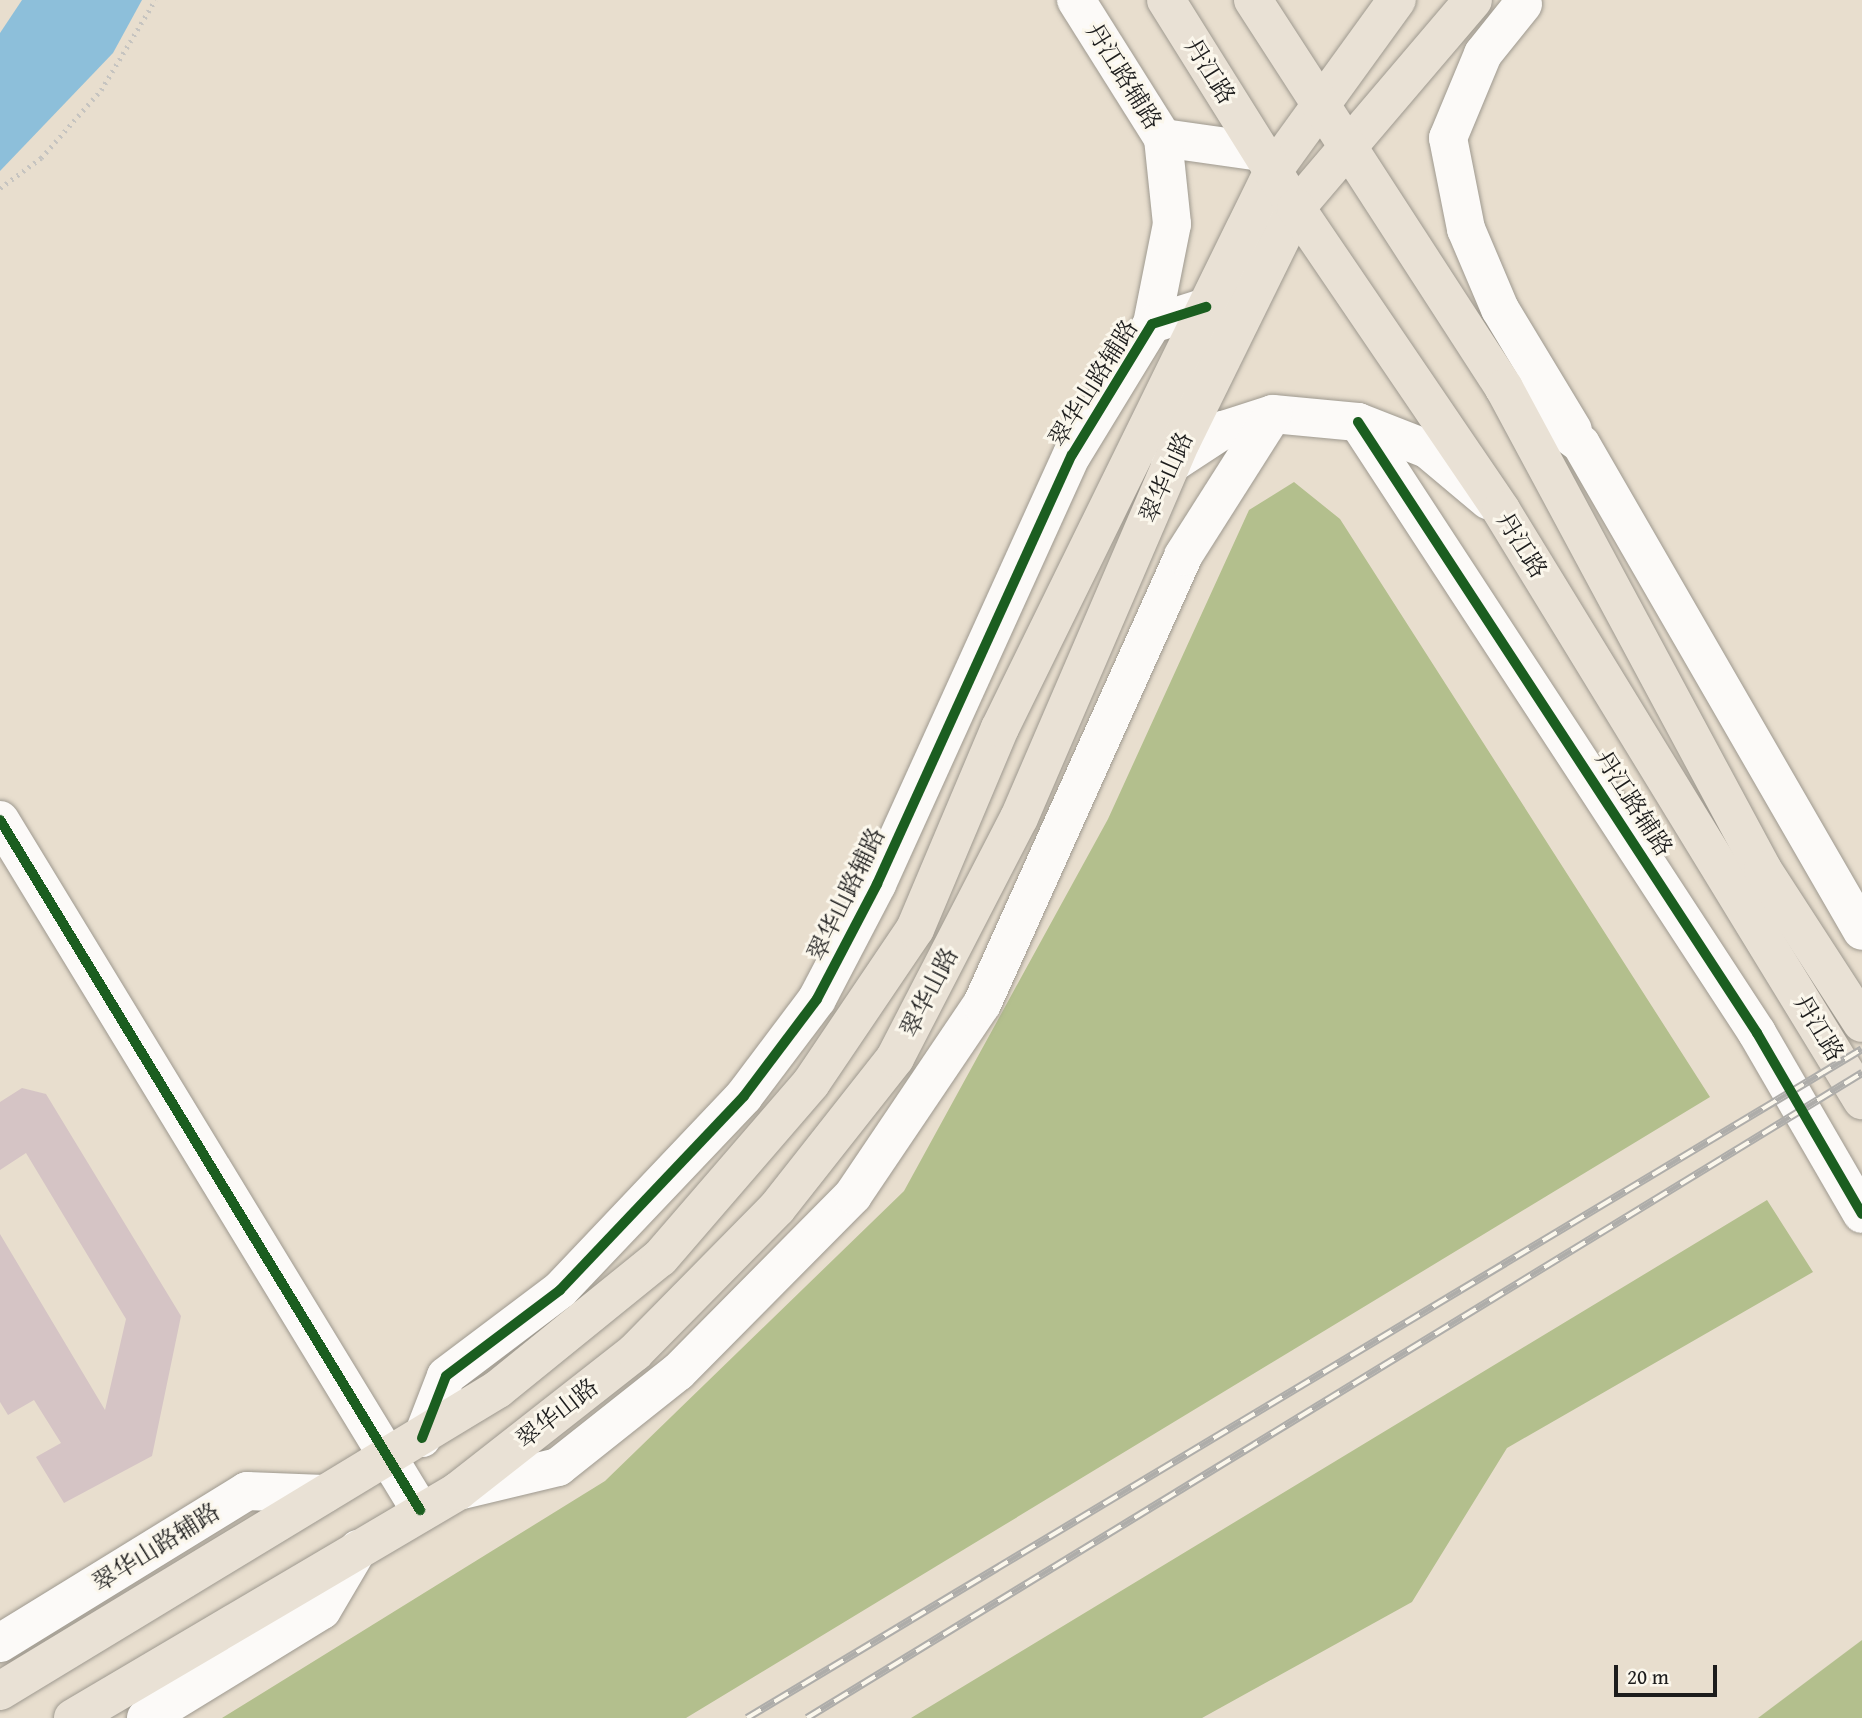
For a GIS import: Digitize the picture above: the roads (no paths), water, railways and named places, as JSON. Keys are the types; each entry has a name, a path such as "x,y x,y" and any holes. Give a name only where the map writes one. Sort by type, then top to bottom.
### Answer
{"main road":[{"name":"丹江路","path":"1166,0 1296,208 1501,510 1862,1100"},
{"name":"丹江路","path":"1253,0 1316,104 1504,388 1763,870 1862,1023"},
{"name":"翠华山路","path":"0,1690 324,1494 422,1438 498,1388 660,1258 811,1083 915,929 1000,729 1206,307 1267,162 1397,0"},
{"name":"翠华山路","path":"73,1718 420,1510 458,1491 635,1352 777,1208 895,1058 1019,818 1170,465 1296,208 1473,0"}],"street":[{"name":"丹江路辅路","path":"1076,0 1163,138 1267,162"},
{"path":"1438,41 1525,2"},
{"path":"1525,2 1483,54 1448,138 1471,241 1500,309 1581,444 1862,931"},
{"path":"1152,324 1171,224 1163,138"},
{"name":"翠华山路辅路","path":"422,1438 446,1376 560,1290 744,1096 817,999 877,884 1072,455 1152,324 1206,307"},
{"path":"1504,388 1581,444"},
{"path":"1170,465 1223,430 1273,414 1358,422 1427,449 1501,510"},
{"path":"458,1491 558,1466 678,1372 853,1195 982,1004 1184,556 1273,414"},
{"name":"丹江路辅路","path":"1358,422 1757,1034 1862,1214"},
{"path":"0,820 420,1510"},
{"name":"翠华山路辅路","path":"0,1643 247,1491 324,1494"},
{"path":"146,1718 322,1610 358,1549"}],"water":[{"path":"22,0 142,0 113,53 0,171 0,33"}],"railway":[{"path":"747,1718 1862,1049"},
{"path":"807,1718 1862,1073"}]}
